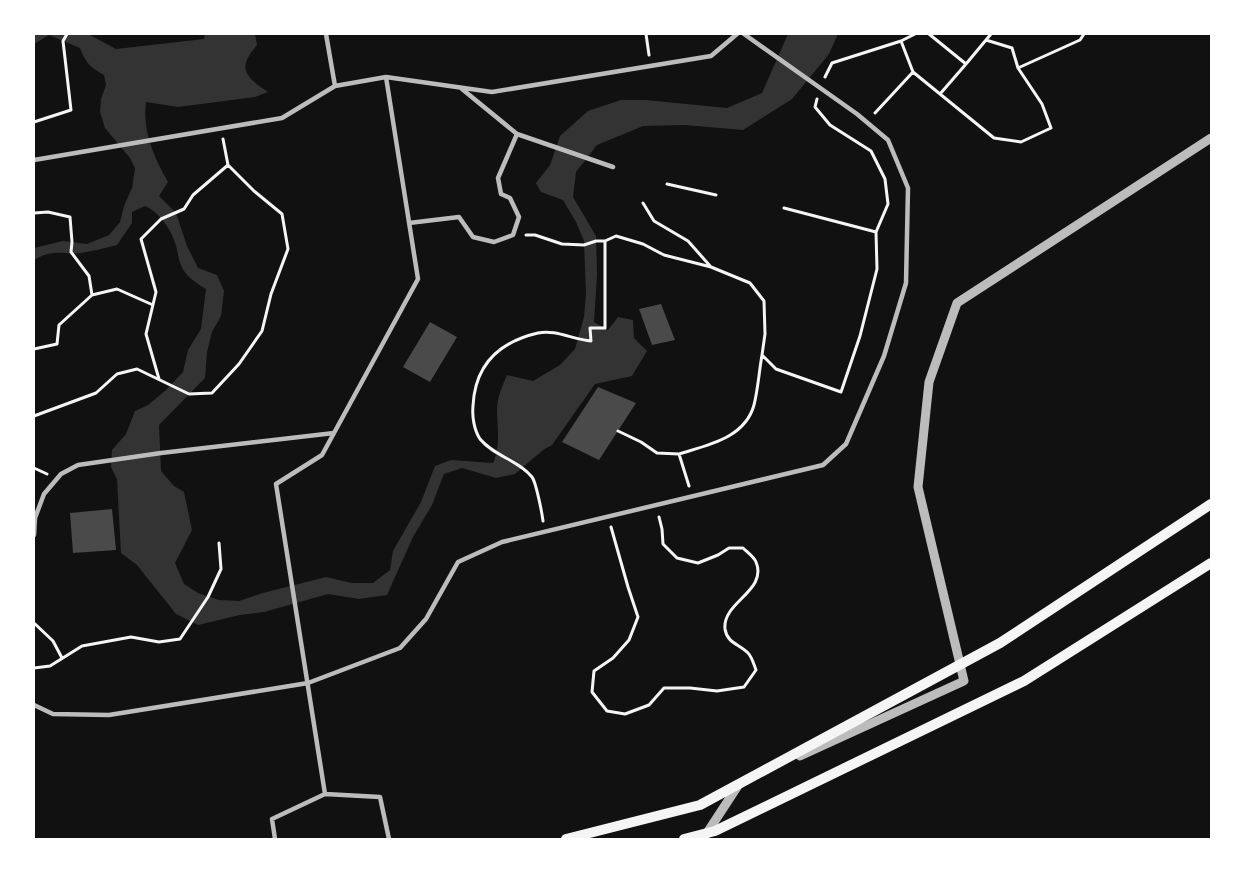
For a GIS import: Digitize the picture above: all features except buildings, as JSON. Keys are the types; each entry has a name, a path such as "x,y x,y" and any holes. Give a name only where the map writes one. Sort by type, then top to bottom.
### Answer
{"main road":[{"path":"566,839 700,805 1000,642 1211,504"},
{"path":"684,839 705,836 1024,681 1211,562"}],"street":[{"path":"326,34 335,86"},
{"path":"34,160 119,144 282,118 335,86 386,78 492,92 712,56 737,34"},
{"path":"34,705 53,714 109,715 308,683 400,648 426,619 458,562 502,542 823,465 846,444 884,356 906,283 908,188 888,140 867,122 744,34"},
{"path":"325,794 276,484 322,455 418,279 386,78"},
{"path":"461,88 517,134 613,168"},
{"path":"409,223 459,217 473,237 494,242 513,235 519,217 510,198 501,194 498,178 517,134"},
{"path":"705,836 739,784 964,681 918,487 929,382 957,303 1211,138"},
{"path":"34,535 35,518 44,494 61,474 78,465 334,433"},
{"path":"275,839 272,819 325,794 380,797 389,839"}],"path":[{"path":"34,122 71,110 63,41 67,34"},
{"path":"646,34 650,66"},
{"path":"762,355 776,369 841,392 860,336 877,269 876,232 888,204 885,179 871,151 830,125 815,107 819,88 832,63 915,34"},
{"path":"929,34 966,64"},
{"path":"940,94 991,34"},
{"path":"1018,68 1080,40 1084,34"},
{"path":"901,40 912,72 994,138 1021,142 1051,128 1042,104 1018,68 1012,48 986,40"},
{"path":"867,122 912,72"},
{"path":"34,416 96,393 117,374 137,369 189,394 212,394 239,364 262,331 271,294 288,249 282,214 254,191 228,165 222,128"},
{"path":"159,379 146,334 156,292 141,239 161,220 184,209 193,195 228,165"},
{"path":"667,184 716,195"},
{"path":"643,203 654,221 688,241 712,267"},
{"path":"784,208 876,232"},
{"path":"34,213 48,212 70,217 71,252 89,276 92,296"},
{"path":"513,235 535,235 562,244 584,245 596,241 605,241 616,236 643,244 664,255 712,267 750,283 764,301 765,334 754,405 747,422 724,440 679,454 657,453 618,431"},
{"path":"545,532 533,478 522,468 497,454 479,438 472,414 475,389 484,364 500,348 540,332 562,334 578,340 591,341 590,328 605,328 605,241"},
{"path":"34,349 57,344 59,325 92,296 117,289 153,305"},
{"path":"679,454 692,496"},
{"path":"608,517 638,617 629,640 613,658 594,672 592,692 606,711 625,714 649,705 664,688 717,691 744,687 756,670 749,654 729,640 725,628 730,611 748,593 758,575 756,561 743,548 729,548 718,555 698,563 678,558 663,544 662,529 655,505"},
{"path":"34,668 50,666 82,646 132,637 159,642 180,639 208,596 222,569 219,543"},
{"path":"34,623 53,641 62,658"}],"shaded area":[{"path":"34,34 88,34 116,49 204,39 205,34 255,34 257,45 247,60 246,72 254,82 268,92 255,97 178,107 146,102 145,113 150,144 168,182 159,196 176,213 187,246 198,268 217,275 224,291 221,316 212,332 207,352 205,378 159,425 161,471 174,486 184,492 192,530 175,563 184,584 198,593 219,600 239,601 326,577 352,583 373,583 390,570 393,551 421,502 435,466 451,460 493,463 498,443 497,405 500,391 507,375 533,381 560,365 575,349 584,317 586,294 584,241 576,222 563,200 541,192 536,183 550,165 560,136 588,111 621,100 646,100 727,108 762,93 788,34 838,34 829,54 792,99 743,130 685,125 643,126 597,145 576,172 573,197 596,236 597,275 594,322 608,330 618,317 633,320 634,338 647,351 632,376 595,384 552,445 543,450 515,474 496,478 462,468 444,474 432,505 413,537 387,595 359,599 328,594 264,612 240,615 198,625 176,614 137,565 121,553 117,479 111,467 112,450 126,434 135,411 148,405 183,372 188,350 201,329 206,289 185,272 168,228 160,217 145,206 132,212 132,223 117,245 81,253 52,253 34,260 34,248 63,241 87,244 109,235 120,222 124,206 132,188 135,168 130,158 105,128 100,112 101,99 106,85 104,75 89,64 80,48 49,35 34,44"}]}
